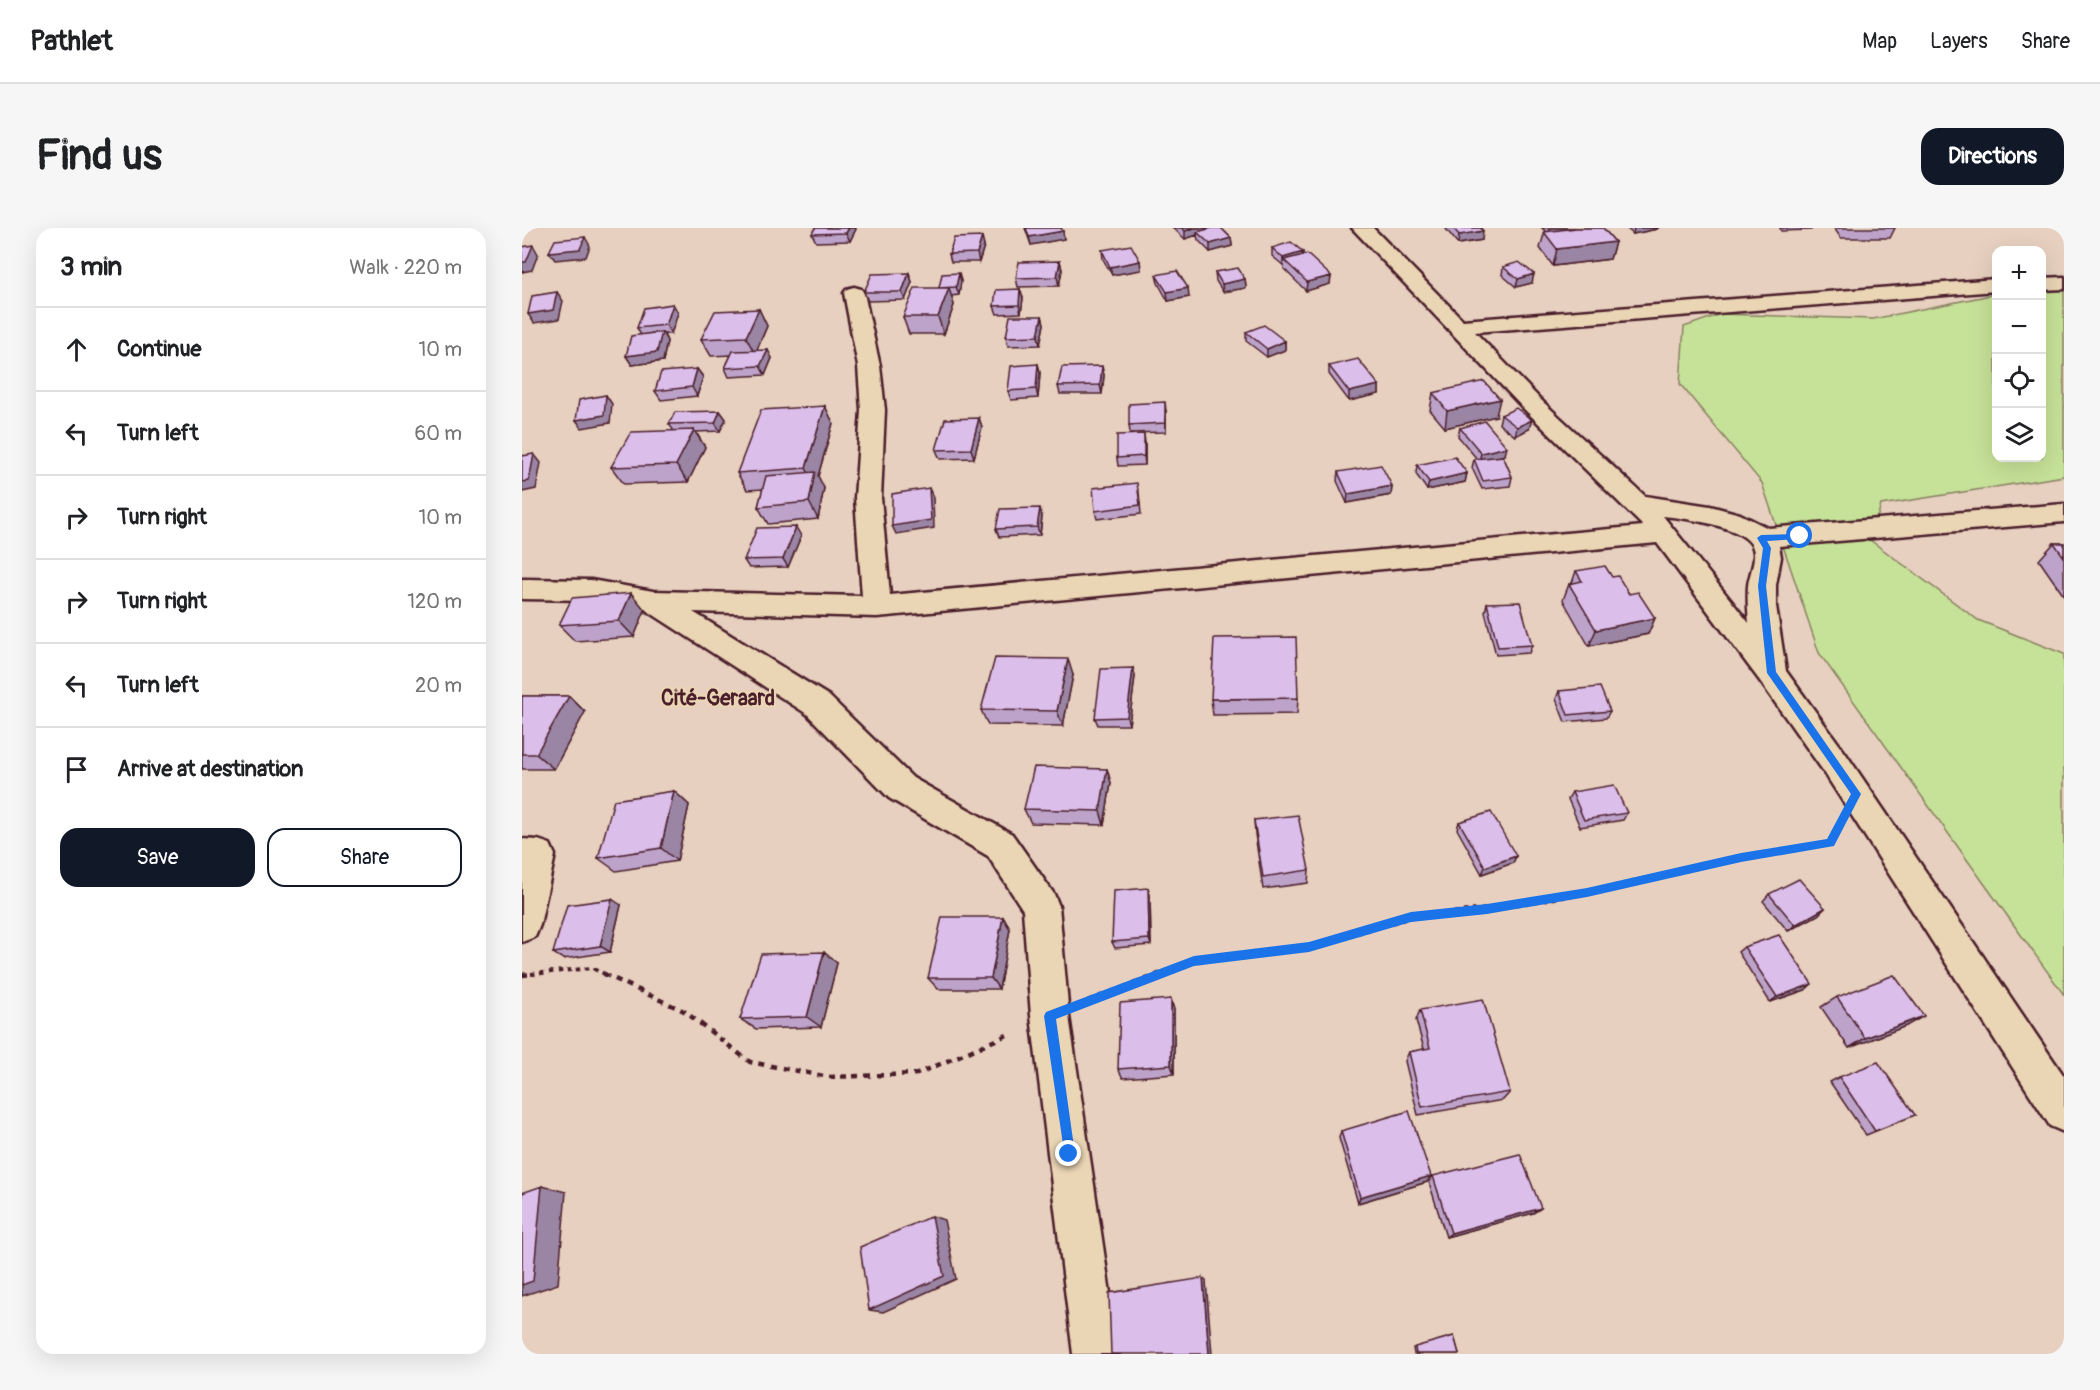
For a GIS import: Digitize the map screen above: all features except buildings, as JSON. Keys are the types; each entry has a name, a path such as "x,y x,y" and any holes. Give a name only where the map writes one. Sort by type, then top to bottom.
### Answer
{"street":[{"path":"1362,228 1533,405 1638,504 1664,533 1771,673 1856,794 2064,1112"},
{"path":"2046,284 2064,283"},
{"path":"1457,327 1992,285"},
{"path":"854,293 869,366 873,410 868,498 877,607"},
{"path":"1638,504 1718,516 1755,531 1761,538 1767,548 1762,586 1771,673"},
{"path":"1761,538 2064,513"},
{"path":"522,590 591,590 653,601 877,607 1664,533"},
{"path":"653,601 818,705 901,788 1000,844 1041,906 1050,1016 1096,1354"},
{"path":"522,854 538,855 522,925"}],"path":[{"path":"522,975 592,968 684,1011 750,1062 829,1077 917,1074 1050,1016 1194,961 1309,947 1411,917 1487,909 1587,892 1741,857 1830,843 1856,794"}],"green space":[{"path":"2064,279 2064,476 1881,505 1870,540 1978,620 2064,654 2064,995 1819,653 1762,483 1680,384 1684,327 1721,314 1873,319 1992,295 1992,462 2046,462 2046,283"}],"district":[{"name":"Cité-Geraard","path":"718,698"}],"route":[{"path":"1069,1154 1050,1016 1194,961 1309,947 1411,917 1487,909 1587,892 1676,874 1741,857 1830,843 1856,794 1771,673 1766,636 1762,586 1767,548 1761,538 1800,536"}]}
